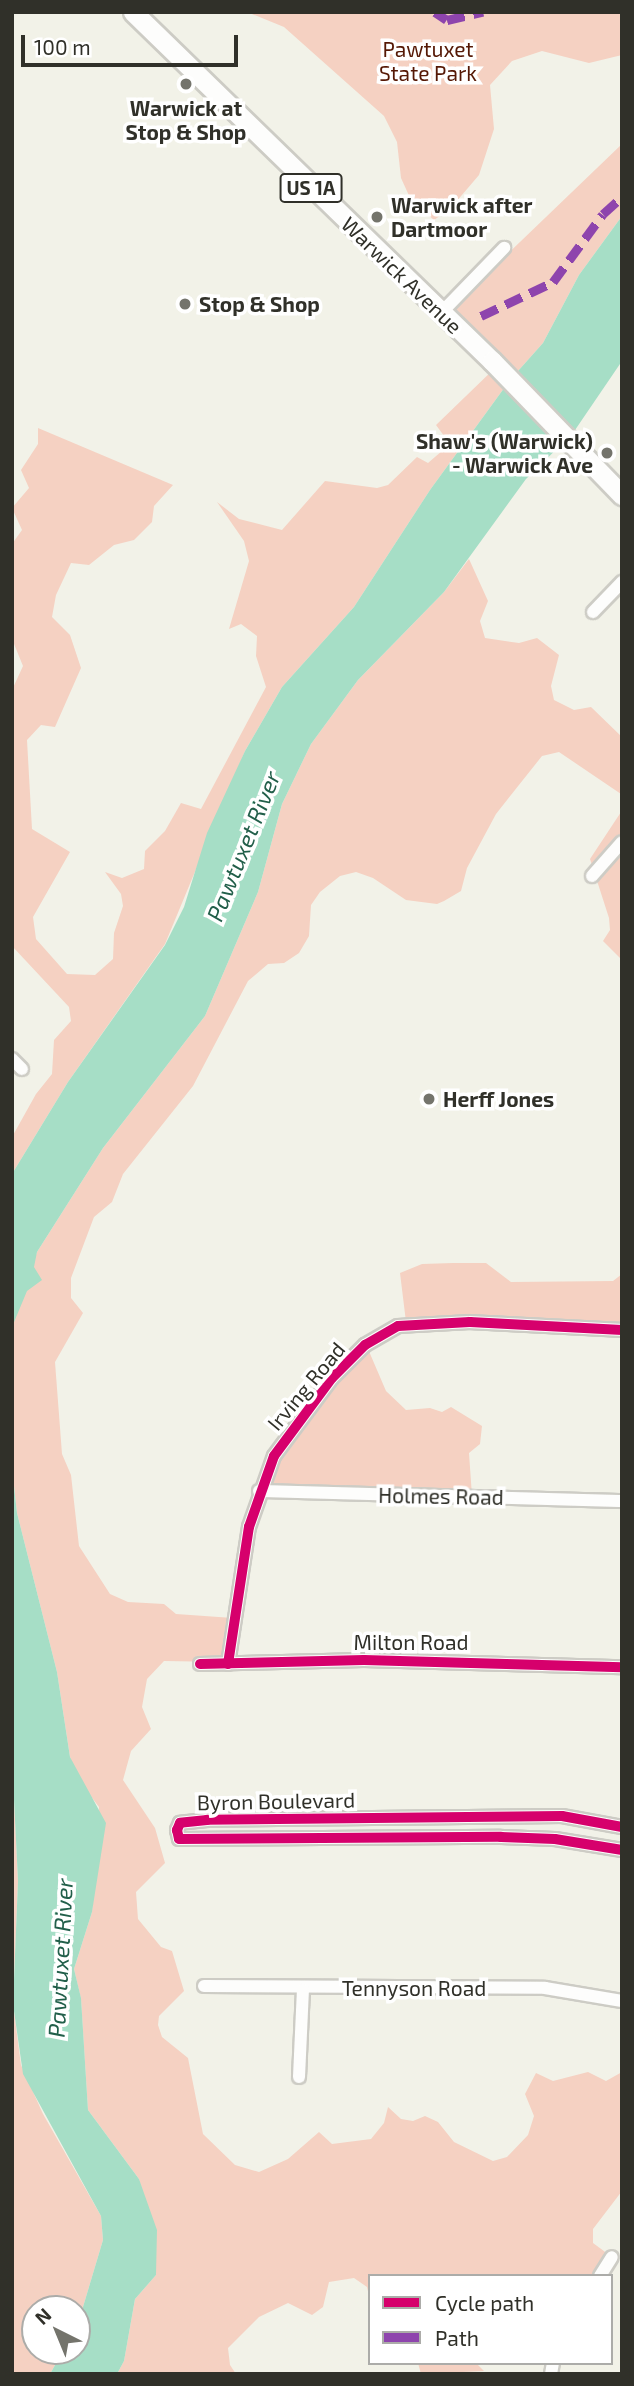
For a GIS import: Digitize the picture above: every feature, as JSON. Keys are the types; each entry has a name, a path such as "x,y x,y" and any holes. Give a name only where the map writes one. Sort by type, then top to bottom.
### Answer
{"main road":[{"name":"Warwick Avenue","path":"133,12 571,441"},
{"path":"571,441 584,446 622,481"},
{"path":"571,441 578,453 622,495"}],"street":[{"path":"441,313 504,247"},
{"path":"593,612 622,582"},
{"path":"592,876 622,842"},
{"path":"12,1059 22,1069"},
{"name":"Irving Road","path":"228,1664 259,1491 274,1456 332,1378 365,1345 398,1326 470,1322 622,1329"},
{"name":"Holmes Road","path":"259,1491 622,1501"},
{"name":"Milton Road","path":"200,1664 377,1660 622,1667"},
{"name":"Byron Boulevard","path":"617,1849 555,1839 179,1839 177,1830 180,1823 207,1821 562,1816 620,1827"},
{"path":"455,1837 456,1818"},
{"path":"617,1849 620,1827"},
{"name":"Tennyson Road","path":"204,1986 303,1990 545,1988 622,2001"},
{"path":"299,2077 303,1990"},
{"path":"601,2274 612,2257"}],"green space":[{"name":"Pawtuxet State Park","path":"247,12 622,12 622,55 589,63 542,51 512,61 490,85 494,129 479,175 450,209 434,220 411,200 401,178 397,142 384,116 284,27"},
{"path":"622,144 622,216 579,275 543,343 510,380 430,490 354,607 282,687 245,751 165,944 68,1082 12,1174 12,1137 36,1094 52,1074 54,1040 71,1021 69,1007 12,946 12,690 23,666 12,639 12,544 22,530 12,508 29,488 21,470 38,444 38,428 173,485 154,506 152,522 134,540 114,545 89,565 71,563 56,595 52,617 70,635 81,668 55,727 41,725 27,740 32,829 70,852 33,917 36,939 67,974 95,975 113,959 114,933 123,906 121,894 105,872 122,878 144,869 145,851 165,831 181,803 201,809 266,687 256,656 257,636 241,624 229,629 249,561 244,541 217,502 239,519 282,530 325,481 377,488 388,485 417,457 428,463 450,444 436,425 496,367 446,313"},
{"path":"469,559 488,601 480,621 485,638 519,643 537,638 559,655 551,686 554,700 574,710 591,707 622,737 622,960 603,941 610,930 609,918 590,859 621,812 621,794 559,752 542,756 496,814 467,868 461,891 444,901 437,904 406,900 373,878 356,872 340,876 320,892 311,905 309,936 299,953 284,963 268,964 248,981 193,1086 123,1174 112,1202 94,1217 71,1278 71,1298 83,1313 55,1362 62,1454 71,1475 79,1546 110,1594 128,1602 164,1604 176,1614 233,1618 224,1662 164,1661 147,1679 142,1707 151,1729 131,1751 123,1780 155,1828 165,1863 136,1892 138,1919 161,1947 172,1951 184,1991 159,2016 158,2025 162,2037 188,2058 203,2134 235,2165 259,2172 288,2159 319,2132 332,2144 371,2139 384,2123 388,2107 401,2119 413,2121 425,2116 438,2122 454,2142 493,2161 507,2157 528,2135 534,2116 525,2094 536,2073 553,2081 588,2072 606,2081 622,2072 622,2191 593,2229 593,2243 612,2257 607,2274 368,2274 368,2291 367,2287 354,2278 329,2282 323,2307 312,2315 288,2303 259,2317 228,2348 230,2365 236,2374 117,2374 124,2361 135,2299 156,2275 139,2179 88,2110 81,1999 74,1969 92,1912 99,1807 80,1782 70,1757 57,1672 17,1513 12,1468 12,1327 37,1252 103,1148 205,1016 258,892 282,804 311,744 358,680 444,592"},
{"path":"486,1263 511,1282 613,1281 622,1274 622,1327 406,1322 400,1273 422,1264"},
{"path":"368,1349 386,1391 406,1410 430,1408 442,1412 451,1407 482,1426 480,1444 469,1453 472,1496 262,1488 301,1415"},
{"path":"12,1759 18,1881 13,2004 21,2065 43,2114 101,2216 103,2240 87,2295 21,2295 21,2365 55,2365 50,2374 12,2374"},
{"path":"419,2365 478,2365 484,2371 421,2374"}],"water":[{"name":"Pawtuxet River","path":"622,216 622,361 573,433 526,479 444,592 358,680 311,744 282,804 258,892 205,1016 103,1148 37,1252 34,1267 42,1280 27,1291 12,1327 12,1174 68,1082 165,945 184,907 207,833 245,751 282,687 354,607 430,490 510,380 543,343 579,275"},
{"name":"Pawtuxet River","path":"12,1468 17,1513 57,1672 70,1757 106,1823 92,1912 74,1969 81,1998 88,2110 139,2179 157,2230 156,2275 135,2299 124,2361 117,2374 50,2374 55,2365 91,2365 91,2295 87,2295 103,2240 101,2216 23,2074 13,2004 18,1881 12,1759"}],"marked path":[{"path":"435,12 447,20 483,12"},
{"path":"481,316 553,282 603,214 622,197"}],"cycle path":[{"path":"228,1664 249,1527 274,1456 332,1378 365,1345 398,1326 470,1322 622,1330"},
{"path":"200,1664 364,1660 622,1667"},
{"path":"622,1827 562,1816 207,1820 180,1823 177,1830 179,1839 501,1837 555,1839 622,1850"}],"place":[{"name":"Warwick at Stop & Shop","path":"186,84"},
{"name":"Warwick after Dartmoor","path":"377,217"},
{"name":"Stop & Shop","path":"185,304"},
{"name":"Shaw's (Warwick) - Warwick Ave","path":"607,453"},
{"name":"Herff Jones","path":"429,1099"}]}
